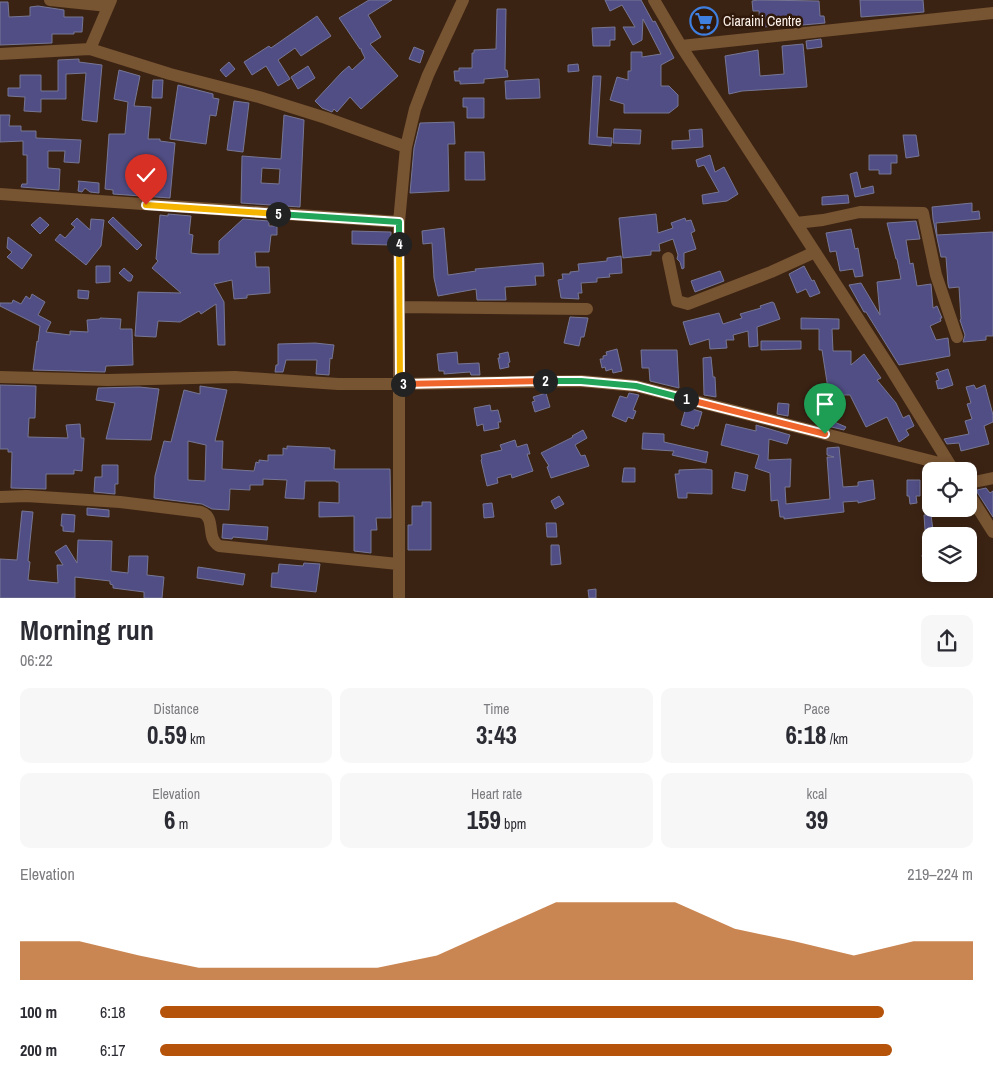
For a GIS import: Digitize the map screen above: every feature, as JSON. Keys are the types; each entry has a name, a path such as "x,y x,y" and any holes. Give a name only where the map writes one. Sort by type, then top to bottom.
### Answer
{"street":[{"path":"50,0 109,3 90,49"},
{"path":"399,598 399,222 406,147 415,109 428,75 463,0"},
{"path":"654,0 681,46 949,462"},
{"path":"681,46 993,13"},
{"path":"0,54 90,49 170,74 259,97 326,118 406,147"},
{"path":"0,194 399,222"},
{"path":"796,223 823,220 860,212 923,214 936,275 957,337"},
{"path":"668,258 677,301 688,304 771,272 815,252"},
{"path":"400,307 587,309"},
{"path":"0,377 108,380 235,377 338,384 581,381 636,386 930,462"},
{"path":"977,481 993,478"},
{"path":"0,497 26,496 120,502 201,512 207,514 210,519 213,541 219,546 398,564"},
{"path":"977,507 993,532"}],"building":[{"path":"369,0 392,0 368,15 381,37 370,44 398,76 361,109 350,97 337,112 334,109 332,112 322,108 315,101 342,72 349,66 352,70 365,58 362,49 360,49 339,18"},
{"path":"605,0 641,0 653,22 655,21 674,58 661,65 661,86 669,86 678,95 678,106 669,113 624,113 624,104 610,100 617,77 628,80 628,71 631,71 631,52 642,52 642,57 661,54 643,19 642,40 633,45 623,27 635,27 622,5 610,11"},
{"path":"860,0 923,0 924,12 861,17"},
{"path":"752,1 819,1 820,16 824,16 825,23 760,27 759,11 753,11"},
{"path":"0,2 8,2 9,17 30,16 30,7 38,6 64,10 64,17 83,17 82,32 52,34 52,43 0,45"},
{"path":"497,9 506,9 505,70 507,70 508,77 484,79 484,83 460,84 460,81 455,81 454,71 459,71 459,68 472,68 472,53 474,53 474,50 496,49"},
{"path":"317,16 331,36 301,56 295,48 278,60 290,79 278,86 266,66 252,75 244,62 269,46 271,48"},
{"path":"615,27 615,40 610,40 610,46 593,46 592,28"},
{"path":"821,39 822,47 807,49 806,41"},
{"path":"803,44 807,87 742,91 729,94 725,56 758,50 760,76 784,74 782,46"},
{"path":"414,47 424,51 420,63 409,59"},
{"path":"79,59 79,62 102,65 97,122 82,120 86,73 66,74 66,99 41,99 41,112 24,111 25,97 8,96 8,88 20,88 20,75 41,75 41,91 58,91 58,60"},
{"path":"229,62 235,69 226,77 220,70"},
{"path":"578,64 579,71 568,72 568,65"},
{"path":"308,66 315,78 298,89 291,77"},
{"path":"119,70 140,76 134,106 151,107 148,139 160,139 160,141 175,143 170,198 113,194 113,190 105,189 109,134 125,134 128,102 114,99"},
{"path":"593,76 601,76 597,137 612,138 611,146 589,144"},
{"path":"539,79 540,98 506,99 505,81"},
{"path":"153,80 163,80 162,98 152,98"},
{"path":"178,85 213,94 213,98 219,99 216,116 210,115 206,144 170,139"},
{"path":"463,98 484,98 484,118 467,118 467,107 463,107"},
{"path":"234,101 249,103 243,152 227,150"},
{"path":"0,115 10,115 9,126 21,126 21,131 36,131 36,138 81,140 79,163 64,162 65,151 48,151 48,168 60,169 59,190 21,187 22,184 27,184 27,155 23,155 23,141 0,142"},
{"path":"284,115 304,120 300,207 241,203 242,156 281,159","holes":["262,168 280,169 279,184 261,183"]},
{"path":"454,122 455,144 448,144 449,191 410,193 414,148 420,123"},
{"path":"614,129 641,130 640,144 613,143"},
{"path":"702,129 703,147 672,149 672,141 690,140 689,130"},
{"path":"903,135 916,135 919,156 906,158"},
{"path":"465,152 484,152 485,180 465,180"},
{"path":"710,155 715,172 724,167 738,194 727,201 703,204 702,195 719,192 704,165 698,167 696,160"},
{"path":"869,155 897,155 897,163 891,163 891,174 879,174 879,170 869,170"},
{"path":"857,172 861,189 873,186 874,193 855,197 850,174"},
{"path":"78,181 99,183 99,193 90,192 85,188 82,192 78,191"},
{"path":"848,195 849,203 822,205 822,197"},
{"path":"972,203 972,212 979,211 980,219 936,223 937,235 993,232 993,336 986,336 986,340 963,342 965,335 960,320 959,287 949,288 946,257 941,257 933,219 932,207"},
{"path":"168,214 191,216 189,234 193,235 191,253 199,254 219,254 219,241 243,219 269,221 269,226 277,226 277,235 271,235 269,252 255,252 256,267 269,267 270,293 247,295 247,298 234,299 232,280 214,284 224,302 225,345 218,345 216,304 201,314 199,311 180,322 158,321 156,337 135,336 138,292 181,293 152,268 158,261 156,259 160,215 168,216"},
{"path":"656,214 658,233 673,228 671,223 685,218 686,221 691,220 695,231 691,233 696,249 684,253 684,268 682,269 677,259 678,255 673,239 659,244 660,251 651,251 651,255 623,258 619,218"},
{"path":"40,217 49,225 40,234 31,225"},
{"path":"113,217 142,245 137,250 108,222"},
{"path":"77,218 90,230 91,219 104,220 101,246 86,265 55,240 60,234 65,238 75,227 71,224"},
{"path":"916,221 920,239 906,240 910,264 913,263 917,286 931,284 933,308 937,306 942,318 940,318 941,321 930,326 936,340 948,338 950,356 899,365 866,312 864,312 849,285 861,283 880,315 877,282 901,279 887,223"},
{"path":"444,228 448,275 476,271 475,269 543,263 544,276 535,276 536,285 505,287 506,300 477,300 476,289 438,296 434,278 432,243 423,244 422,231"},
{"path":"851,229 855,249 858,248 863,276 855,277 853,269 840,271 836,251 830,252 826,233"},
{"path":"352,231 391,232 391,245 352,244"},
{"path":"8,237 32,255 22,269 7,257 12,252 7,248"},
{"path":"621,256 622,273 609,274 610,277 597,278 597,282 581,283 582,293 578,293 579,299 561,298 558,280 563,279 562,274 579,271 578,264 607,261 607,258"},
{"path":"96,266 110,266 110,282 96,283"},
{"path":"804,266 820,293 810,297 806,289 797,293 789,274"},
{"path":"124,268 133,276 131,281 128,281 119,273"},
{"path":"720,271 724,281 695,292 691,281"},
{"path":"78,290 89,291 88,299 78,298"},
{"path":"32,294 45,302 38,315 51,322 46,332 70,335 70,331 88,332 87,320 100,318 121,319 120,329 132,329 133,365 106,366 105,372 33,370 40,326 0,306 0,303 12,303 13,300 21,304 26,296 30,299"},
{"path":"772,302 780,319 757,327 758,346 749,347 748,331 733,335 734,340 726,340 727,348 710,349 709,339 690,345 683,322 719,313 723,324 742,318 740,314 761,308 760,306"},
{"path":"570,317 588,318 584,337 581,337 579,346 564,343"},
{"path":"801,318 839,319 839,329 832,329 833,351 851,351 851,365 864,354 881,378 877,380 896,403 903,418 909,415 914,426 906,430 909,435 899,442 887,417 866,427 850,395 829,395 822,350 819,350 819,329 801,329"},
{"path":"761,341 801,341 801,349 761,350"},
{"path":"315,343 334,345 332,359 330,358 329,375 316,374 317,360 286,360 283,372 275,372 276,365 278,365 278,344"},
{"path":"617,349 622,371 613,373 612,369 606,371 605,367 602,368 600,359 607,355 606,352"},
{"path":"641,350 677,350 679,388 650,381 649,368 642,368"},
{"path":"457,352 458,364 479,363 480,375 471,375 470,372 444,374 444,371 439,371 437,354"},
{"path":"508,352 509,367 500,369 499,354"},
{"path":"711,357 716,397 704,395 703,358"},
{"path":"948,369 953,385 938,389 936,381 939,380 936,373"},
{"path":"0,385 36,386 35,418 29,418 28,437 68,438 66,425 80,424 81,438 84,438 82,471 74,470 74,474 46,474 46,489 11,488 12,452 8,452 8,449 0,449"},
{"path":"974,385 976,389 985,385 993,415 993,422 984,426 989,444 961,451 959,443 947,444 944,439 969,434 965,421 972,419 967,404 971,403 966,387"},
{"path":"200,386 227,390 215,441 223,441 222,469 254,471 256,462 259,463 259,460 268,461 268,455 283,455 283,448 287,449 287,446 330,448 330,450 335,450 334,469 390,469 391,518 376,518 377,530 371,530 371,553 354,551 354,516 319,517 319,502 339,503 339,482 336,481 305,481 304,499 285,498 287,480 263,479 263,485 250,485 250,490 230,489 229,510 212,509 202,504 154,498 155,476 164,441 171,442 184,390 200,394","holes":["188,441 206,445 205,481 188,480"]},
{"path":"139,387 159,389 151,440 106,439 115,403 96,400 98,388"},
{"path":"546,393 550,407 535,412 532,402 535,401 533,397"},
{"path":"629,393 639,395 633,410 636,411 633,419 628,417 626,422 612,416 620,396 627,398"},
{"path":"778,403 789,404 788,416 777,414"},
{"path":"490,405 491,411 498,410 501,422 498,422 499,428 484,431 483,424 477,426 474,408"},
{"path":"686,407 702,412 698,426 695,426 694,429 681,425"},
{"path":"818,415 846,427 844,430 815,423"},
{"path":"726,424 756,431 756,425 790,435 787,444 769,439 768,460 791,459 790,487 785,487 786,504 830,499 827,457 834,457 827,455 827,448 839,447 843,487 858,486 858,482 873,480 875,499 858,503 858,501 843,502 844,512 784,519 784,517 780,517 778,500 771,501 770,473 755,468 759,455 721,445"},
{"path":"583,430 587,438 575,445 581,456 585,455 589,466 551,478 547,467 549,466 541,453"},
{"path":"643,433 664,434 664,442 708,452 706,463 672,455 674,451 642,449"},
{"path":"515,440 517,447 527,444 530,454 527,454 533,471 512,478 511,474 497,478 498,483 487,486 481,455 502,450 500,445"},
{"path":"102,465 118,465 118,484 115,484 115,494 94,492 95,477 102,477"},
{"path":"624,468 635,468 635,482 622,482"},
{"path":"679,470 712,470 712,494 687,493 687,498 678,498 675,474 679,474"},
{"path":"735,472 748,475 745,491 732,488"},
{"path":"907,480 920,480 920,496 916,496 917,503 910,504 909,496 907,496"},
{"path":"986,488 990,493 993,491 993,517 977,492 977,490"},
{"path":"559,496 564,504 555,509 551,501"},
{"path":"422,502 431,502 431,550 408,550 408,525 412,525 412,506 422,506"},
{"path":"492,503 494,517 484,518 483,504"},
{"path":"87,508 109,510 109,517 87,515"},
{"path":"22,511 33,512 28,580 58,583 57,565 63,565 55,552 66,545 77,563 78,540 112,541 111,571 128,573 129,556 148,556 147,575 164,577 162,598 144,598 144,592 113,588 110,581 75,577 75,598 0,598 0,559 17,560"},
{"path":"62,514 75,515 74,532 63,531 63,526 61,526"},
{"path":"924,517 931,517 933,527 925,527"},
{"path":"546,523 556,523 557,537 547,537"},
{"path":"223,524 268,527 267,540 222,538"},
{"path":"551,545 559,545 561,564 551,565"},
{"path":"304,563 320,564 316,592 271,587 272,573 278,573 279,564 303,566"},
{"path":"198,567 245,574 243,585 197,578"},
{"path":"596,589 596,598 589,598 588,590"}],"place":[{"name":"Ciaraini Centre","path":"704,21"}],"route":[{"path":"146,205 399,222 400,384 581,381 636,386 825,434"}]}
